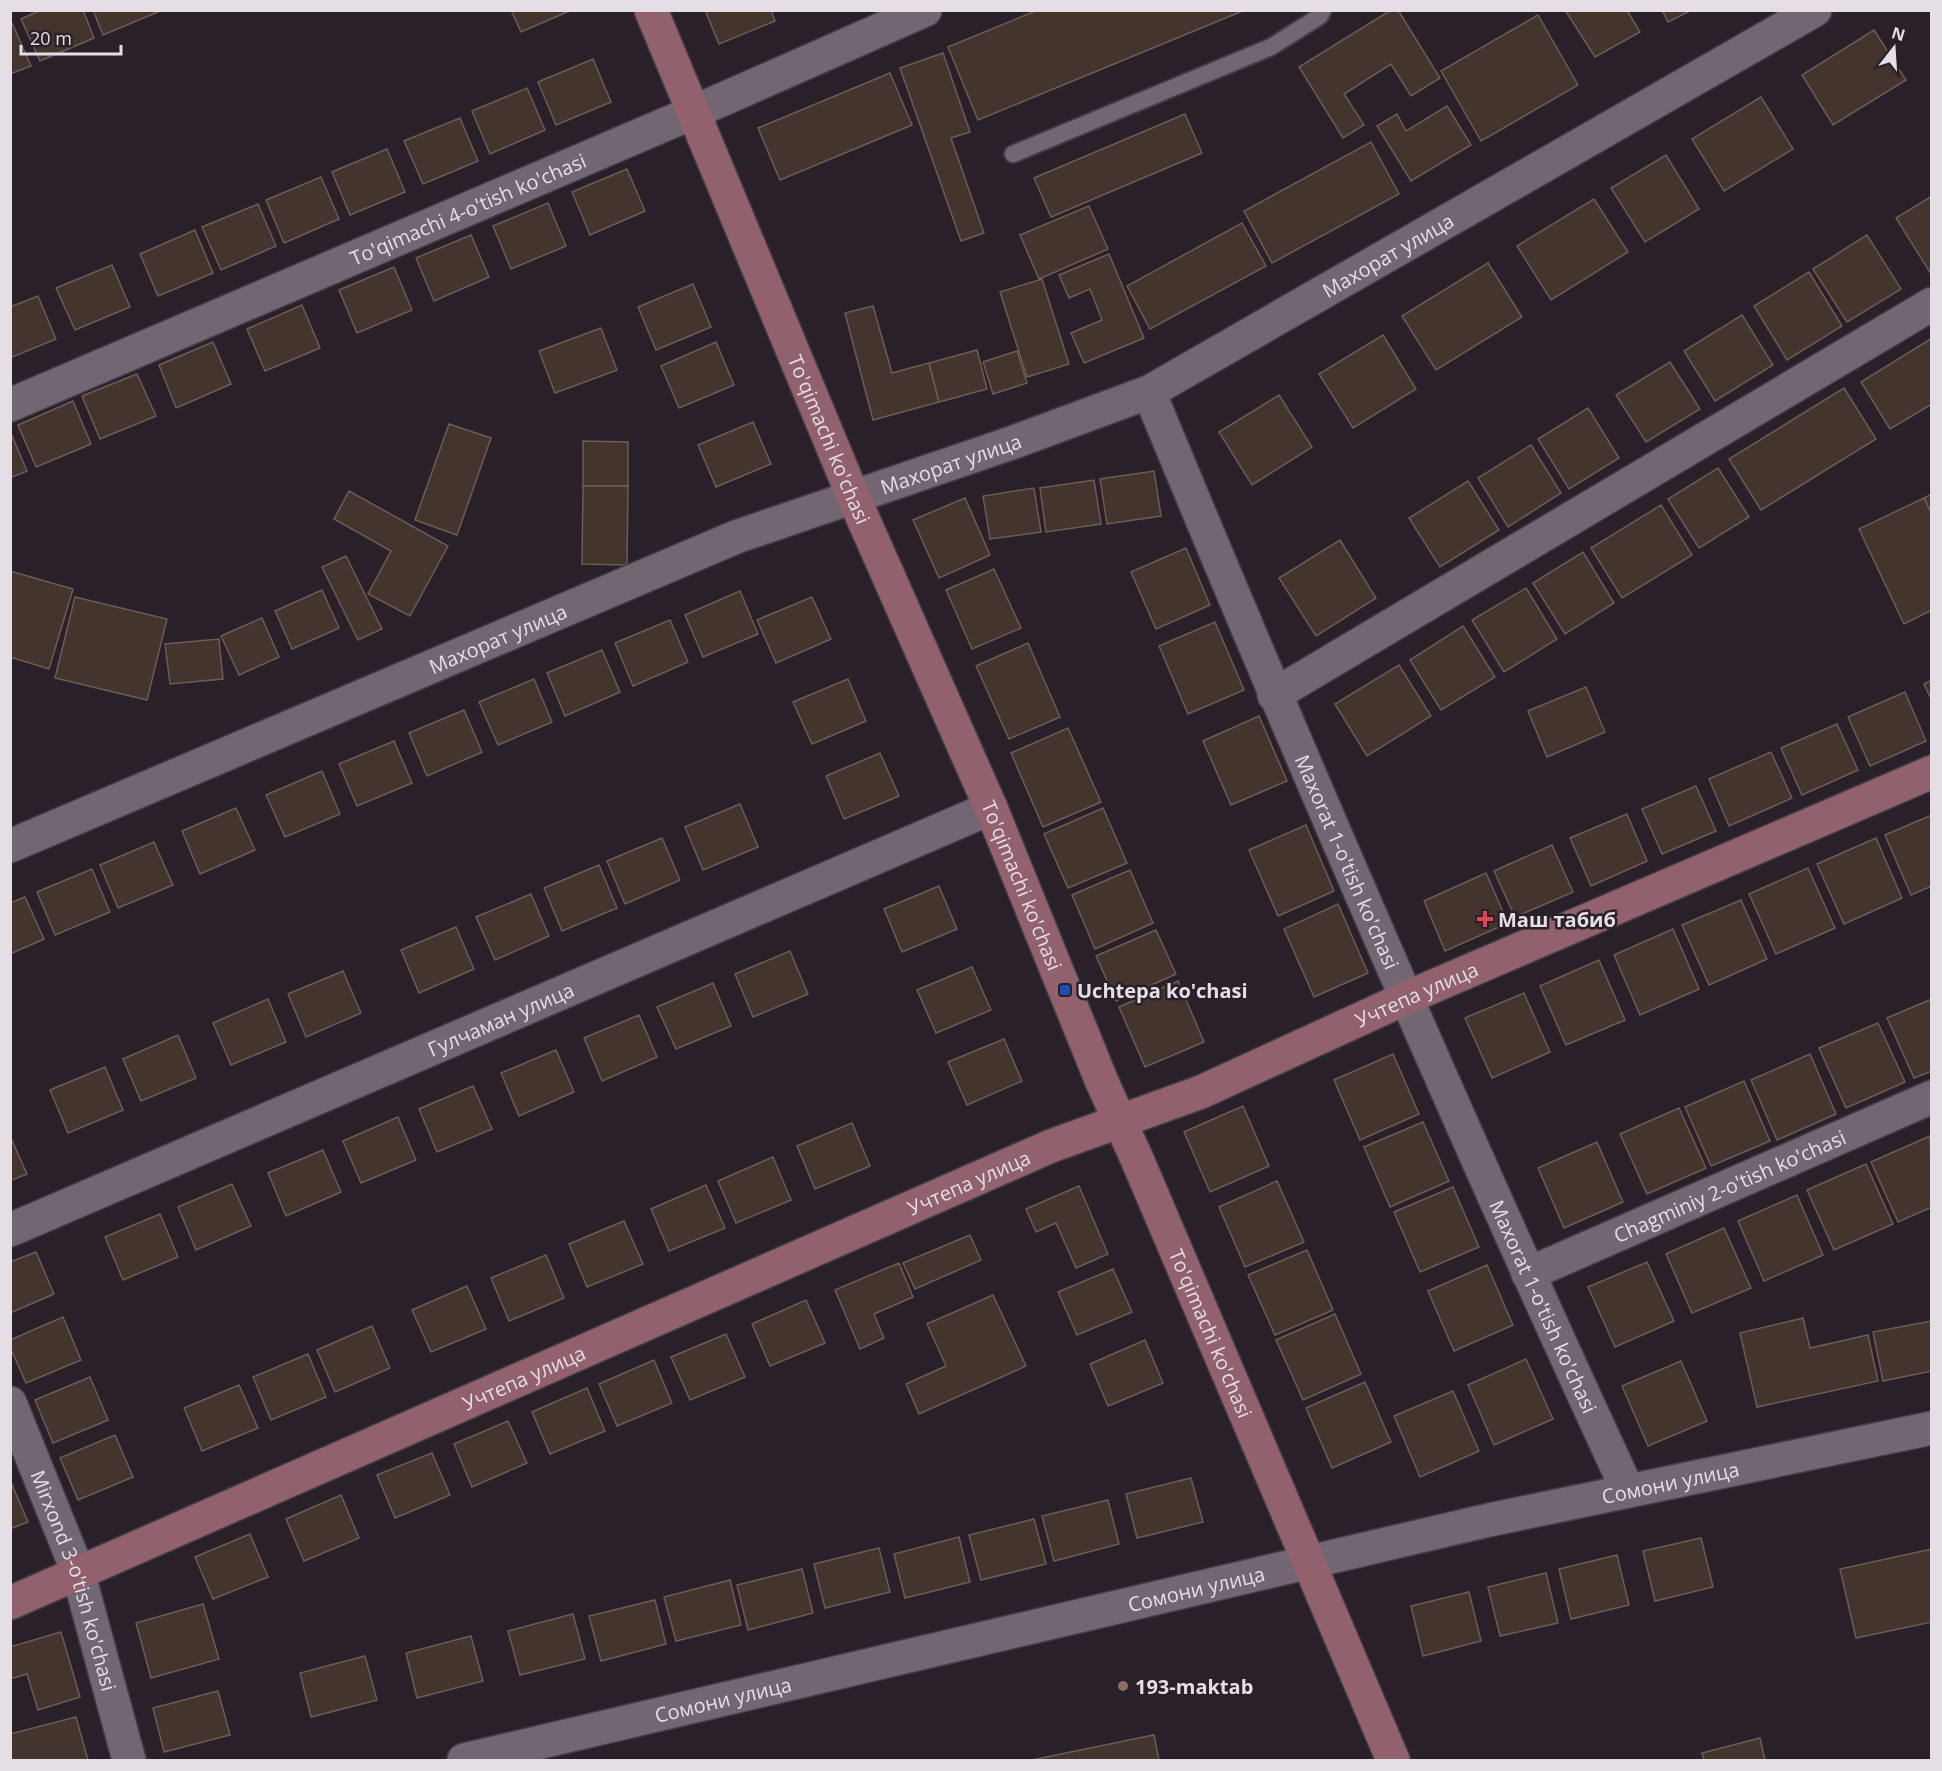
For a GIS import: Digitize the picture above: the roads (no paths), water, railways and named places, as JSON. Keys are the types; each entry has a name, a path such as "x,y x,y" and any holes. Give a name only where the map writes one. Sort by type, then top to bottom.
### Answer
{"street":[{"name":"To'qimachi ko'chasi","path":"651,10 853,496 991,808 1102,1082 1393,1761"},
{"name":"To'qimachi 4-o'tish ko'chasi","path":"10,405 926,10"},
{"name":"Махорат улица","path":"10,846 736,537 1014,442 1149,392 1815,10"},
{"path":"1274,695 1932,304"},
{"name":"Maxorat 1-o'tish ko'chasi","path":"1149,392 1274,695 1406,998 1528,1274 1628,1491"},
{"name":"Учтепа улица","path":"10,1603 1051,1146 1201,1092 1406,998 1932,772"},
{"name":"Гулчаман улица","path":"10,1230 991,808"},
{"name":"Chagminiy 2-o'tish ko'chasi","path":"1528,1274 1932,1097"},
{"name":"Mirxond 3-o'tish ko'chasi","path":"10,1403 78,1572 129,1761"},
{"name":"Сомони улица","path":"464,1761 1489,1520 1932,1428"}],"lane":[{"path":"1013,154 1271,47 1320,16 1323,10"}],"place":[{"name":"Маш табиб","path":"1485,919"},
{"name":"Uchtepa ko'chasi","path":"1065,990"},
{"name":"193-maktab","path":"1123,1686"}]}
